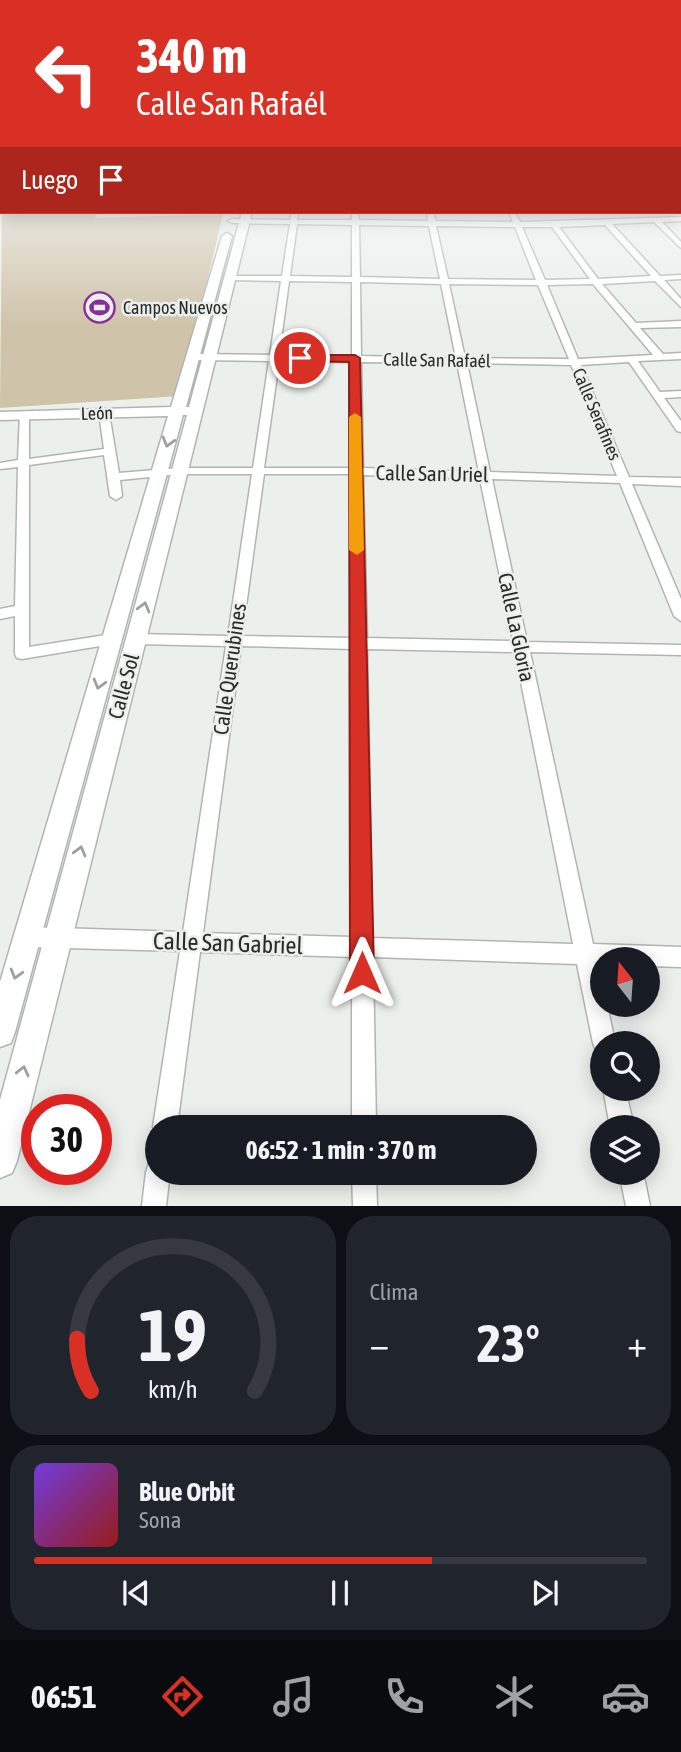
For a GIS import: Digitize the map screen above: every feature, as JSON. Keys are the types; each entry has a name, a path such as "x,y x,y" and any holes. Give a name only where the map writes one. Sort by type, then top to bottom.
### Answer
{"street":[{"name":"Calle Serafines","path":"514,215 681,616"},
{"path":"580,215 586,223"},
{"path":"239,216 431,217 554,225 681,219"},
{"name":"Calle Sol","path":"201,357 230,278 239,216"},
{"name":"Calle Sol","path":"0,1031 112,639 169,472 239,216"},
{"name":"Calle Querubines","path":"167,1115 294,216"},
{"path":"355,216 364,1115"},
{"name":"Calle La Gloria","path":"431,217 602,1031"},
{"path":"656,220 681,246"},
{"path":"606,222 681,304"},
{"path":"554,225 595,281 660,357"},
{"path":"230,278 542,282 681,277"},
{"path":"634,326 681,324"},
{"name":"Calle San Rafaél","path":"201,357 575,362 681,356"},
{"path":"632,359 681,429"},
{"path":"657,395 681,394"},
{"name":"León","path":"0,416 186,411"},
{"path":"104,413 116,496"},
{"path":"24,415 22,654 112,639"},
{"path":"0,466 111,452"},
{"name":"Calle San Uriel","path":"115,477 169,472 356,471 681,482"},
{"name":"Calle Sol","path":"0,1161 136,639 169,472"},
{"path":"0,614 22,610"},
{"path":"136,639 681,650"},
{"name":"Calle San Gabriel","path":"26,937 681,957"},
{"path":"154,1206 156,1185"},
{"path":"364,1185 365,1206"},
{"path":"634,1185 638,1206"}],"shaded area":[{"name":"Campos Nuevos","path":"2,215 96,215 95,218 223,215 180,396 0,408"}],"slow traffic":[{"path":"355,417 357,550"}],"place":[{"name":"Campos Nuevos","path":"100,307"}],"route":[{"path":"300,358 355,358 362,973"}]}
